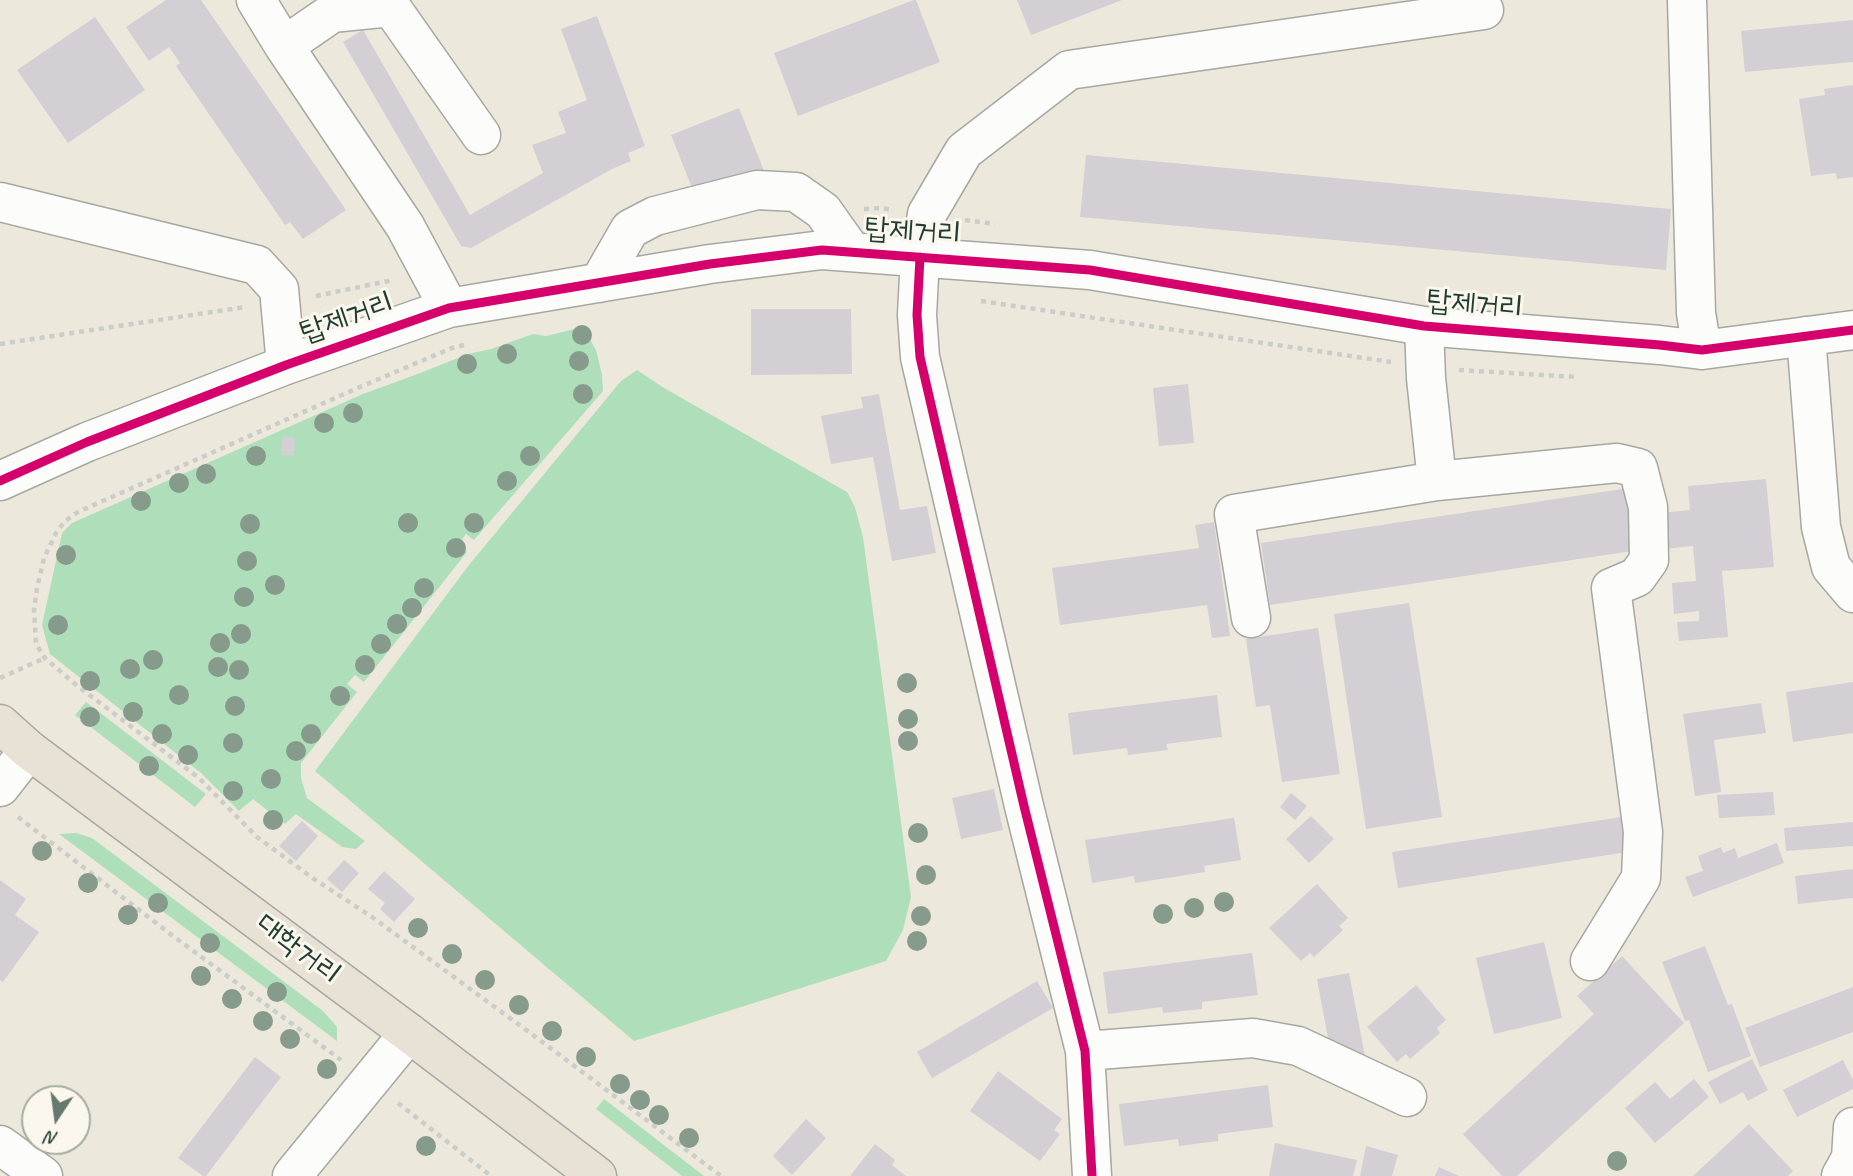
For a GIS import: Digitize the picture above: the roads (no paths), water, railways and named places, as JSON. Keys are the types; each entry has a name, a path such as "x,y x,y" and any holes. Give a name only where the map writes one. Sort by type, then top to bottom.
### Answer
{"main road":[{"name":"대학거리","path":"0,724 29,750 597,1176"}],"street":[{"path":"256,0 405,226 449,308"},
{"path":"1687,0 1696,313 1702,350"},
{"path":"284,46 332,13 391,7 481,135"},
{"path":"1092,1176 1085,1051 1024,806 920,357 917,315 920,257 927,214 964,151 1069,70 1485,10"},
{"path":"598,283 630,229 655,216 757,190 796,192 823,211 852,252"},
{"path":"0,202 257,265 279,289 286,365"},
{"name":"탑제거리","path":"0,481 87,442 286,365 449,308 710,264 822,250 1090,270 1424,326 1702,350 1853,330"},
{"path":"1424,326 1426,378 1437,481"},
{"path":"1807,336 1821,527 1831,567 1853,593"},
{"path":"1251,618 1234,514 1437,481 1618,463 1638,468 1648,507 1649,560 1637,578 1611,588 1643,832 1641,878 1590,961"},
{"path":"5,799 29,750"},
{"path":"292,1176 409,1033"},
{"path":"1085,1051 1253,1038 1298,1046 1406,1097"},
{"path":"1841,1176 1851,1157 1853,1127"},
{"path":"0,1145 43,1176"}]}
